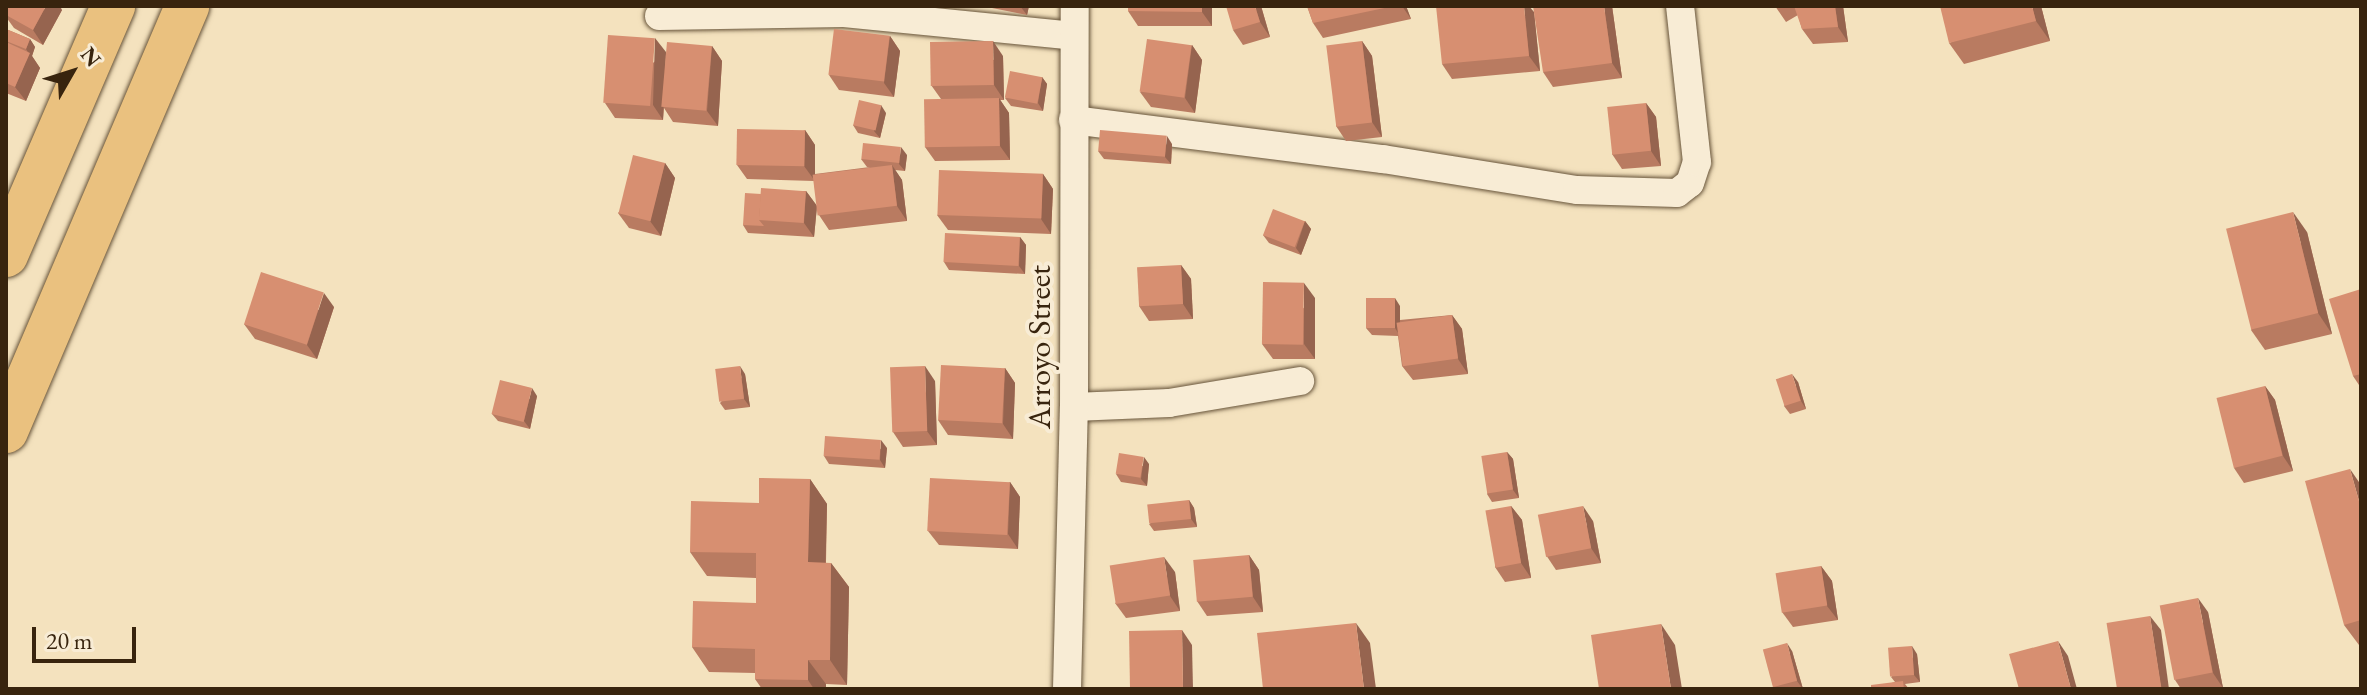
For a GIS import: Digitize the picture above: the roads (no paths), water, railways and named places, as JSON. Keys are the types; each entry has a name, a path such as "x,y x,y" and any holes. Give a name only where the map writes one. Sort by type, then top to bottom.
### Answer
{"main road":[{"path":"6,255 111,11 179,26 6,431"}],"street":[{"name":"Arroyo Street","path":"1067,689 1074,407 1075,6"},
{"path":"1073,120 1383,159 1577,190 1677,193 1690,183 1697,162 1680,6"},
{"path":"659,16 844,13 1074,36"},
{"path":"1074,407 1169,403 1300,381"}]}
